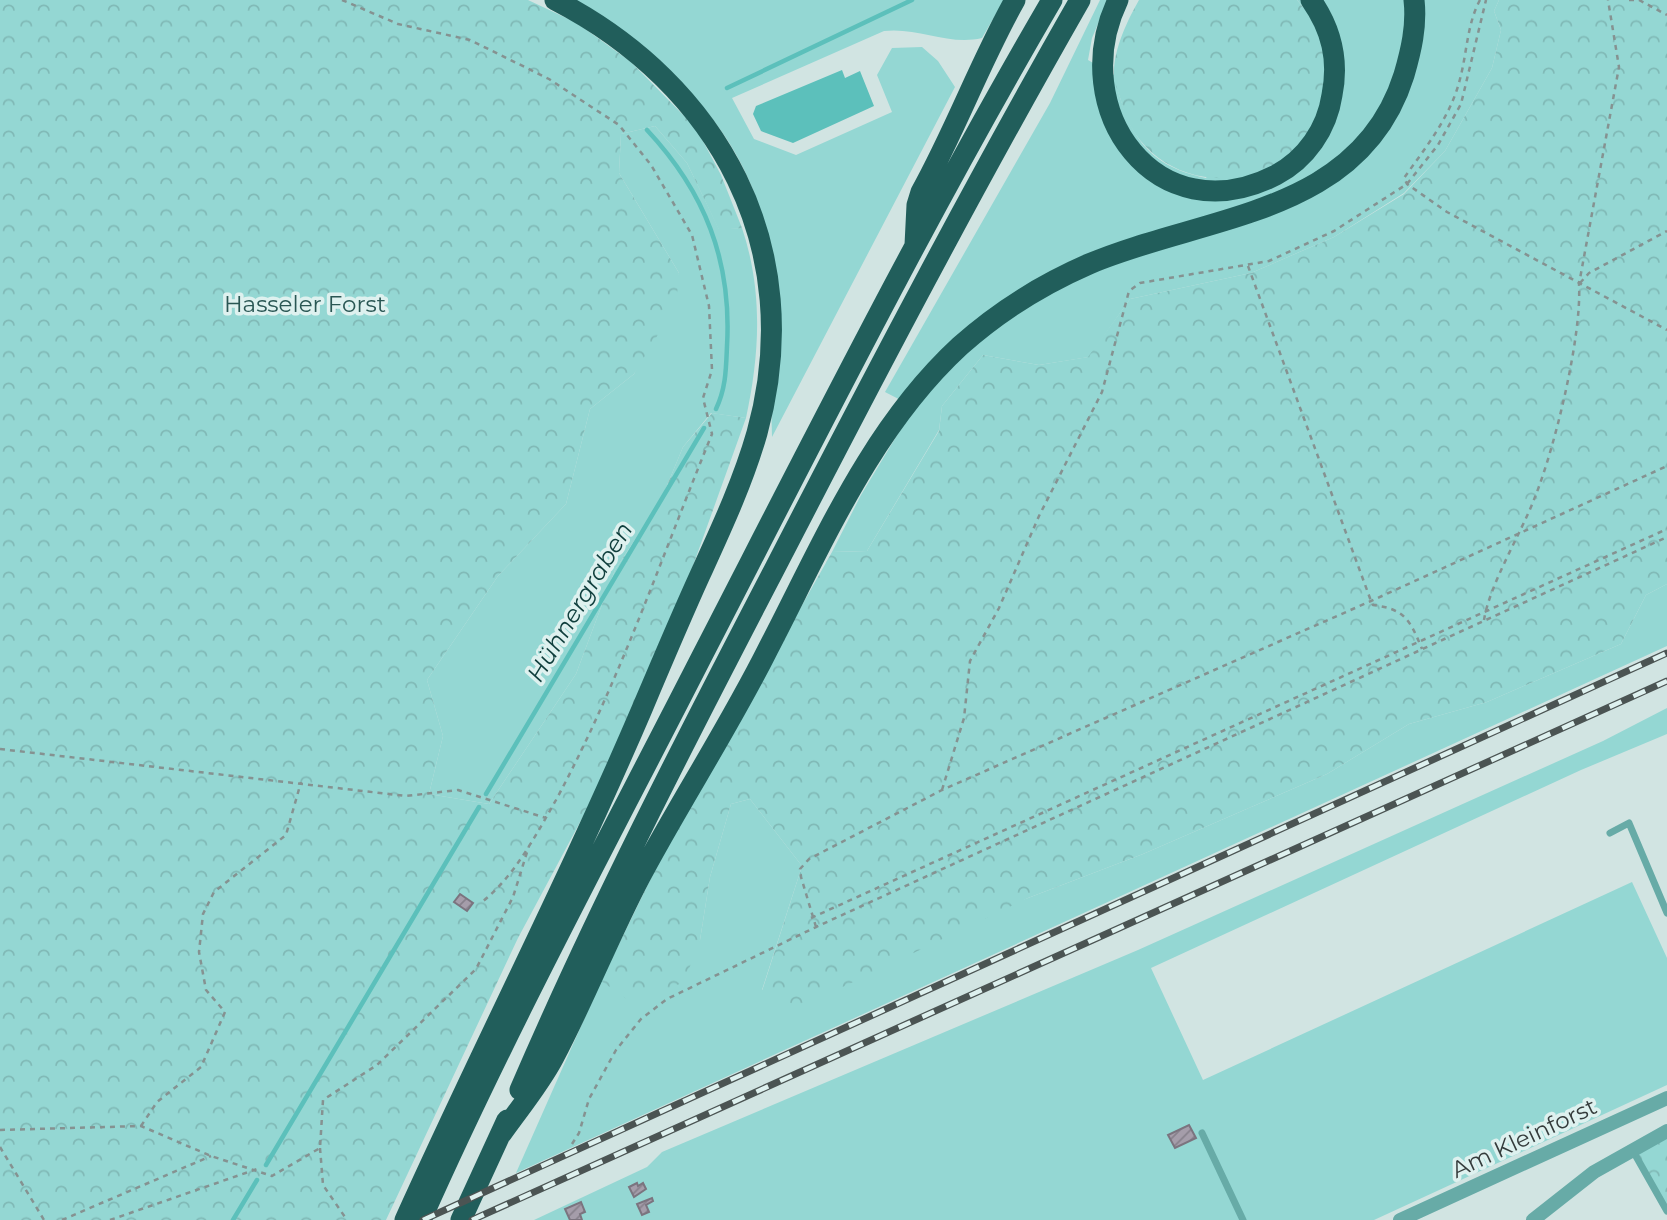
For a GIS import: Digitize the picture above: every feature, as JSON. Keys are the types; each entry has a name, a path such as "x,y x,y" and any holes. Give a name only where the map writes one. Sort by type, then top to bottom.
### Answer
{"highway":[{"path":"411,1218 607,791 725,520 758,432 766,391 771,335 769,291 760,237 741,183 687,100 657,70 617,37 555,0"},
{"path":"915,251 917,205 921,192 962,115 996,36 1015,0"},
{"path":"411,1218 435,1189 621,813 915,251 1052,0"},
{"path":"461,1220 613,890 719,676 892,342 1080,0"},
{"path":"1118,0 1104,41 1101,68 1106,106 1118,131 1136,155 1160,176 1201,190 1229,191 1258,184 1290,168 1315,141 1329,113 1336,76 1333,43 1324,18 1311,0"},
{"path":"502,1133 552,1060 631,896 751,684 861,472 881,438 922,384 962,344 1001,313 1048,283 1148,242 1258,212 1311,187 1349,161 1380,126 1398,94 1412,49 1414,0"}],"street":[{"name":"Am Kleinforst","path":"1400,1220 1667,1098"},
{"path":"1533,1220 1594,1172 1667,1131"}],"lane":[{"path":"1610,833 1629,823 1667,913"},
{"path":"1202,1133 1243,1220"},
{"path":"1632,1149 1667,1211"}],"path":[{"path":"342,0 398,24 470,40 549,79 619,125 651,165 692,234 709,306 712,370 703,398 712,434 622,660 571,771 530,843 493,894 482,902"},
{"path":"1480,0 1471,23 1460,80 1448,112 1404,178 1407,184 1447,212 1667,330"},
{"path":"942,790 964,718 970,661 999,608 1039,516 1102,392 1129,291 1140,283 1248,265 1295,251 1334,231 1407,184 1446,132 1461,104 1486,0"},
{"path":"1484,620 1485,612 1536,495 1565,392 1580,301 1579,284 1619,67 1608,0"},
{"path":"1629,0 1639,0 1667,15"},
{"path":"1579,284 1589,273 1667,231"},
{"path":"1248,265 1371,601 1373,605 1396,608 1411,624 1422,649"},
{"path":"816,927 811,918 801,877 804,862 942,790 1371,601 1667,466"},
{"path":"811,918 1667,529"},
{"path":"572,1144 579,1133 589,1099 616,1050 641,1019 667,999 816,927 1667,537"},
{"path":"0,749 406,796 458,790 546,818"},
{"path":"141,1126 158,1102 201,1067 225,1012 206,990 199,952 203,914 214,892 286,835 301,782"},
{"path":"347,1220 323,1185 320,1148 323,1100 377,1065 418,1029 476,969 513,897 530,843"},
{"path":"0,1130 141,1126 211,1156 272,1176 320,1148"},
{"path":"0,1147 44,1220"},
{"path":"62,1220 211,1156"},
{"path":"110,1220 257,1169"}],"green space":[{"name":"Hasseler Forst","path":"0,0 528,0 577,23 631,62 696,128 721,175 742,228 719,230 687,163 655,126 621,134 619,173 679,273 676,305 634,374 590,409 566,504 498,576 427,680 443,736 429,794 489,804 576,674 615,570 661,500 683,447 712,413 746,418 690,574 609,768 518,938 386,1220 0,1220"},
{"path":"571,0 1004,0 982,38 958,40 897,30 884,31 732,98 754,139 796,155 892,112 877,75 892,48 922,47 938,61 955,87 772,437 767,244 754,191 737,156 692,95 635,43"},
{"path":"1100,0 1108,0 1092,38 1088,60 1114,75 1133,129 1153,155 1185,172 1206,178 1304,8 1297,0 1499,0 1494,11 1501,30 1492,68 1445,151 1404,193 1334,237 1251,273 1130,299 1089,357 1039,365 983,355 942,406 939,430 867,551 832,552 861,495 914,407 885,392 1050,103"},
{"path":"1139,0 1297,0 1318,32 1325,68 1317,111 1305,136 1294,150 1282,161 1266,169 1243,176 1223,178 1184,172 1151,152 1128,120 1114,78 1118,46"},
{"path":"1499,0 1667,0 1667,584 1646,595 1621,644 1487,702 1409,724 1327,774 1143,854 1028,898 797,1009 762,991 802,866 750,799 731,804 710,877 700,940 684,982 634,1004 601,981 669,841 832,552 867,551 939,431 942,406 983,355 1039,365 1088,357 1130,299 1251,273 1334,237 1404,194 1445,151 1492,68 1501,30 1494,11"},
{"path":"655,126 687,163 719,229 742,228 753,275 757,322 754,370 746,418 711,413 683,447 661,500 615,570 576,674 489,804 429,794 443,736 427,680 498,576 566,504 590,409 634,374 679,273 619,173 621,134"},
{"path":"1667,584 1667,646 516,1173 601,981 700,940 710,877 731,804 750,799 802,866 762,990 1028,898 1143,854 1327,774 1409,724 1487,702 1621,644 1646,595"},
{"path":"1667,708 1667,734 1581,770 1151,968 1203,1080 1632,882 1667,958 1667,1085 1374,1220 534,1220 647,1167 662,1152 1138,950 1603,741"},
{"path":"1667,1132 1667,1211 1632,1149"}],"shaded area":[{"path":"842,70 845,78 860,71 874,106 793,143 761,131 753,114 756,106"}],"building":[{"path":"460,894 473,903 467,911 454,902"},
{"path":"1189,1125 1196,1138 1175,1148 1168,1135"},
{"path":"637,1183 638,1186 643,1183 646,1189 634,1197 629,1187"},
{"path":"652,1198 653,1201 646,1205 649,1212 642,1215 637,1204"},
{"path":"581,1202 585,1212 580,1214 582,1220 570,1220 565,1209"}],"waterway":[{"name":"Hühnergraben","path":"727,88 912,0"},
{"name":"Hühnergraben","path":"647,130 685,178 711,229 719,257 725,285 727,346 724,386 716,409"},
{"name":"Hühnergraben","path":"486,794 704,428"},
{"name":"Hühnergraben","path":"266,1165 479,807"},
{"name":"Hühnergraben","path":"233,1220 257,1180"}],"railway":[{"path":"423,1220 1667,653"},
{"path":"472,1220 1667,681"}]}
